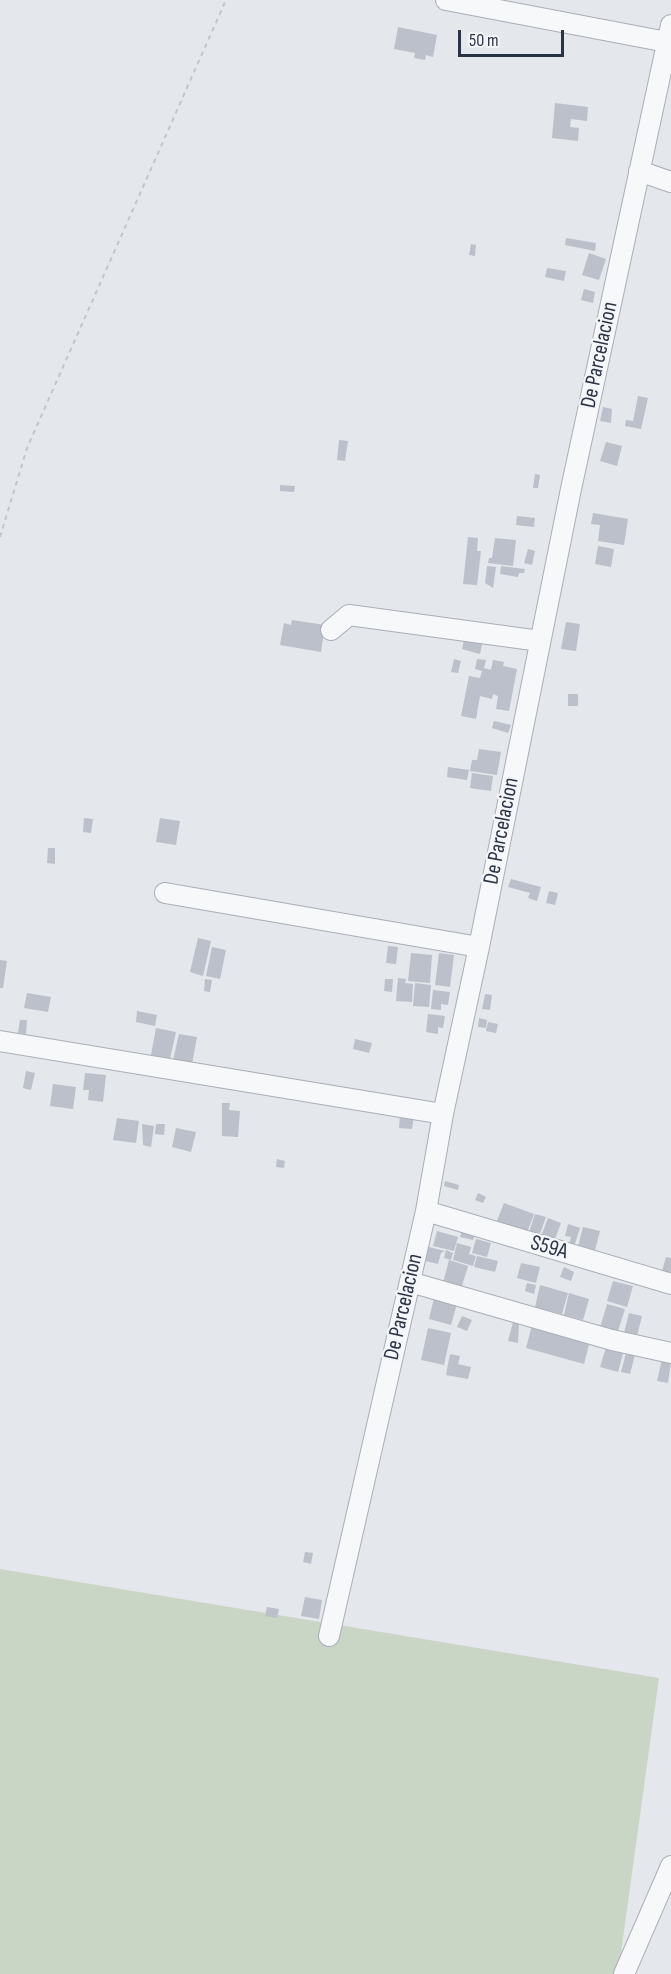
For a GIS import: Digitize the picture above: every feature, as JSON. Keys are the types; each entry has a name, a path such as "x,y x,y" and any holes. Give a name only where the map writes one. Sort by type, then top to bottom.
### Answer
{"street":[{"path":"446,0 669,33"},
{"name":"De Parcelacion","path":"328,1636 426,1211 443,1114 639,171 665,83 669,33"},
{"path":"639,171 671,182"},
{"path":"331,630 349,615 540,641"},
{"path":"165,893 479,947"},
{"path":"0,1041 443,1114"},
{"name":"S59A","path":"426,1211 671,1284"},
{"path":"410,1282 612,1340 671,1353"},
{"path":"624,1974 671,1866"}],"path":[{"path":"0,537 27,448 226,0"}],"green space":[{"path":"0,1569 659,1678 618,1974 0,1974"}],"building":[{"path":"398,27 437,35 433,57 426,55 425,60 414,58 415,53 394,49"},
{"path":"555,103 588,107 587,121 571,119 570,127 579,128 578,141 552,138"},
{"path":"566,238 596,243 595,251 565,245"},
{"path":"471,244 476,245 475,256 469,255"},
{"path":"589,253 606,259 599,280 582,275"},
{"path":"547,268 566,271 564,281 545,277"},
{"path":"584,289 595,292 593,303 581,300"},
{"path":"638,396 648,398 641,429 625,426 626,420 633,421"},
{"path":"603,407 612,409 611,423 600,421"},
{"path":"339,440 348,441 345,461 337,460"},
{"path":"606,442 622,446 617,466 600,461"},
{"path":"535,474 540,475 538,488 533,488"},
{"path":"280,485 295,486 294,492 280,491"},
{"path":"593,513 628,519 624,545 598,541 600,525 591,524"},
{"path":"517,516 535,518 534,527 516,525"},
{"path":"468,537 478,538 477,551 481,551 477,585 463,584"},
{"path":"495,538 516,540 513,566 488,563 489,558 492,558"},
{"path":"598,546 614,549 611,567 595,564"},
{"path":"528,549 535,551 532,565 524,563"},
{"path":"487,566 496,567 493,588 485,583"},
{"path":"501,566 525,569 524,573 519,573 518,577 500,574"},
{"path":"292,620 325,625 321,652 280,645 284,623 291,625"},
{"path":"566,622 580,624 576,651 561,649"},
{"path":"465,636 483,640 480,654 462,649"},
{"path":"454,659 461,661 458,673 451,672"},
{"path":"477,659 486,660 484,668 491,670 493,660 504,662 503,666 517,669 509,711 496,709 498,696 493,694 492,699 480,696 476,719 461,716 469,676 480,678 482,671 475,669"},
{"path":"568,694 578,694 578,706 568,706"},
{"path":"494,721 511,725 508,733 492,728"},
{"path":"479,749 501,752 497,775 470,771 472,760 477,760"},
{"path":"448,767 469,770 467,780 447,777"},
{"path":"472,773 493,776 491,791 470,788"},
{"path":"84,818 93,819 91,833 83,832"},
{"path":"160,818 180,821 176,845 156,842"},
{"path":"48,848 55,848 55,864 47,863"},
{"path":"511,879 541,887 537,901 528,898 530,893 508,887"},
{"path":"549,891 558,893 555,905 546,903"},
{"path":"198,938 211,941 203,976 190,972"},
{"path":"388,946 398,947 396,964 386,963"},
{"path":"212,947 226,950 220,979 206,976"},
{"path":"411,953 432,955 430,983 408,981"},
{"path":"439,953 454,955 450,987 435,985"},
{"path":"0,960 7,961 3,988 0,988"},
{"path":"398,978 406,979 405,983 413,984 412,1002 396,1001"},
{"path":"205,979 212,980 210,992 204,991"},
{"path":"385,979 393,979 392,992 384,991"},
{"path":"415,983 431,985 429,1007 413,1006"},
{"path":"433,990 450,992 448,1005 441,1004 441,1010 431,1009"},
{"path":"27,993 51,997 48,1012 24,1008"},
{"path":"485,994 492,995 490,1010 482,1009"},
{"path":"137,1011 157,1015 155,1026 136,1022"},
{"path":"428,1014 445,1016 443,1028 438,1027 438,1034 426,1032"},
{"path":"479,1018 487,1020 486,1028 478,1027"},
{"path":"20,1020 27,1020 26,1034 18,1033"},
{"path":"488,1022 498,1024 496,1033 486,1031"},
{"path":"156,1028 176,1032 170,1059 151,1055"},
{"path":"179,1034 197,1037 192,1064 173,1060"},
{"path":"355,1039 372,1043 369,1053 353,1049"},
{"path":"26,1071 35,1073 31,1090 23,1088"},
{"path":"85,1073 106,1075 103,1102 88,1100 89,1090 83,1090"},
{"path":"53,1084 76,1087 73,1109 50,1106"},
{"path":"222,1103 230,1103 229,1110 240,1111 238,1137 222,1136"},
{"path":"400,1115 414,1116 412,1129 399,1128"},
{"path":"117,1118 139,1121 136,1143 113,1140"},
{"path":"142,1124 154,1126 151,1147 143,1145"},
{"path":"156,1124 165,1124 164,1135 155,1134"},
{"path":"176,1128 196,1132 191,1152 172,1147"},
{"path":"277,1159 285,1161 284,1168 276,1167"},
{"path":"445,1181 459,1185 458,1190 444,1186"},
{"path":"478,1193 486,1197 483,1203 475,1200"},
{"path":"504,1203 534,1214 526,1235 496,1223"},
{"path":"535,1214 546,1217 537,1242 527,1238"},
{"path":"548,1218 561,1223 552,1247 539,1242"},
{"path":"568,1224 580,1228 574,1247 569,1245 571,1237 565,1236"},
{"path":"583,1227 600,1231 594,1254 577,1250"},
{"path":"437,1231 458,1237 454,1251 433,1246"},
{"path":"462,1231 475,1234 473,1240 460,1237"},
{"path":"476,1239 491,1243 487,1257 472,1253"},
{"path":"457,1243 471,1247 469,1254 476,1256 473,1266 453,1260"},
{"path":"429,1247 445,1251 441,1253 438,1264 425,1261"},
{"path":"446,1250 453,1253 451,1260 444,1258"},
{"path":"477,1256 498,1261 495,1272 474,1267"},
{"path":"666,1257 671,1258 671,1273 662,1271"},
{"path":"449,1260 468,1266 461,1289 443,1283"},
{"path":"521,1263 540,1267 536,1283 517,1278"},
{"path":"564,1267 574,1272 571,1281 560,1277"},
{"path":"613,1281 633,1286 627,1307 607,1301"},
{"path":"527,1283 536,1285 534,1294 525,1291"},
{"path":"540,1285 568,1293 562,1314 535,1307"},
{"path":"569,1293 589,1299 583,1320 564,1315"},
{"path":"434,1298 457,1304 451,1325 429,1319"},
{"path":"607,1304 625,1309 617,1334 600,1328"},
{"path":"629,1313 642,1316 637,1336 624,1333"},
{"path":"462,1316 472,1320 467,1331 457,1327"},
{"path":"513,1322 519,1323 518,1343 508,1341"},
{"path":"532,1325 590,1341 584,1364 526,1348"},
{"path":"428,1328 451,1333 444,1365 421,1360"},
{"path":"607,1344 624,1350 618,1372 600,1367"},
{"path":"626,1353 635,1355 630,1374 621,1372"},
{"path":"450,1354 460,1356 458,1364 471,1367 468,1379 446,1375"},
{"path":"662,1359 671,1361 668,1383 657,1381"},
{"path":"305,1552 313,1553 311,1564 303,1562"},
{"path":"305,1597 322,1600 319,1619 301,1616"},
{"path":"267,1607 279,1609 277,1618 265,1616"}]}
